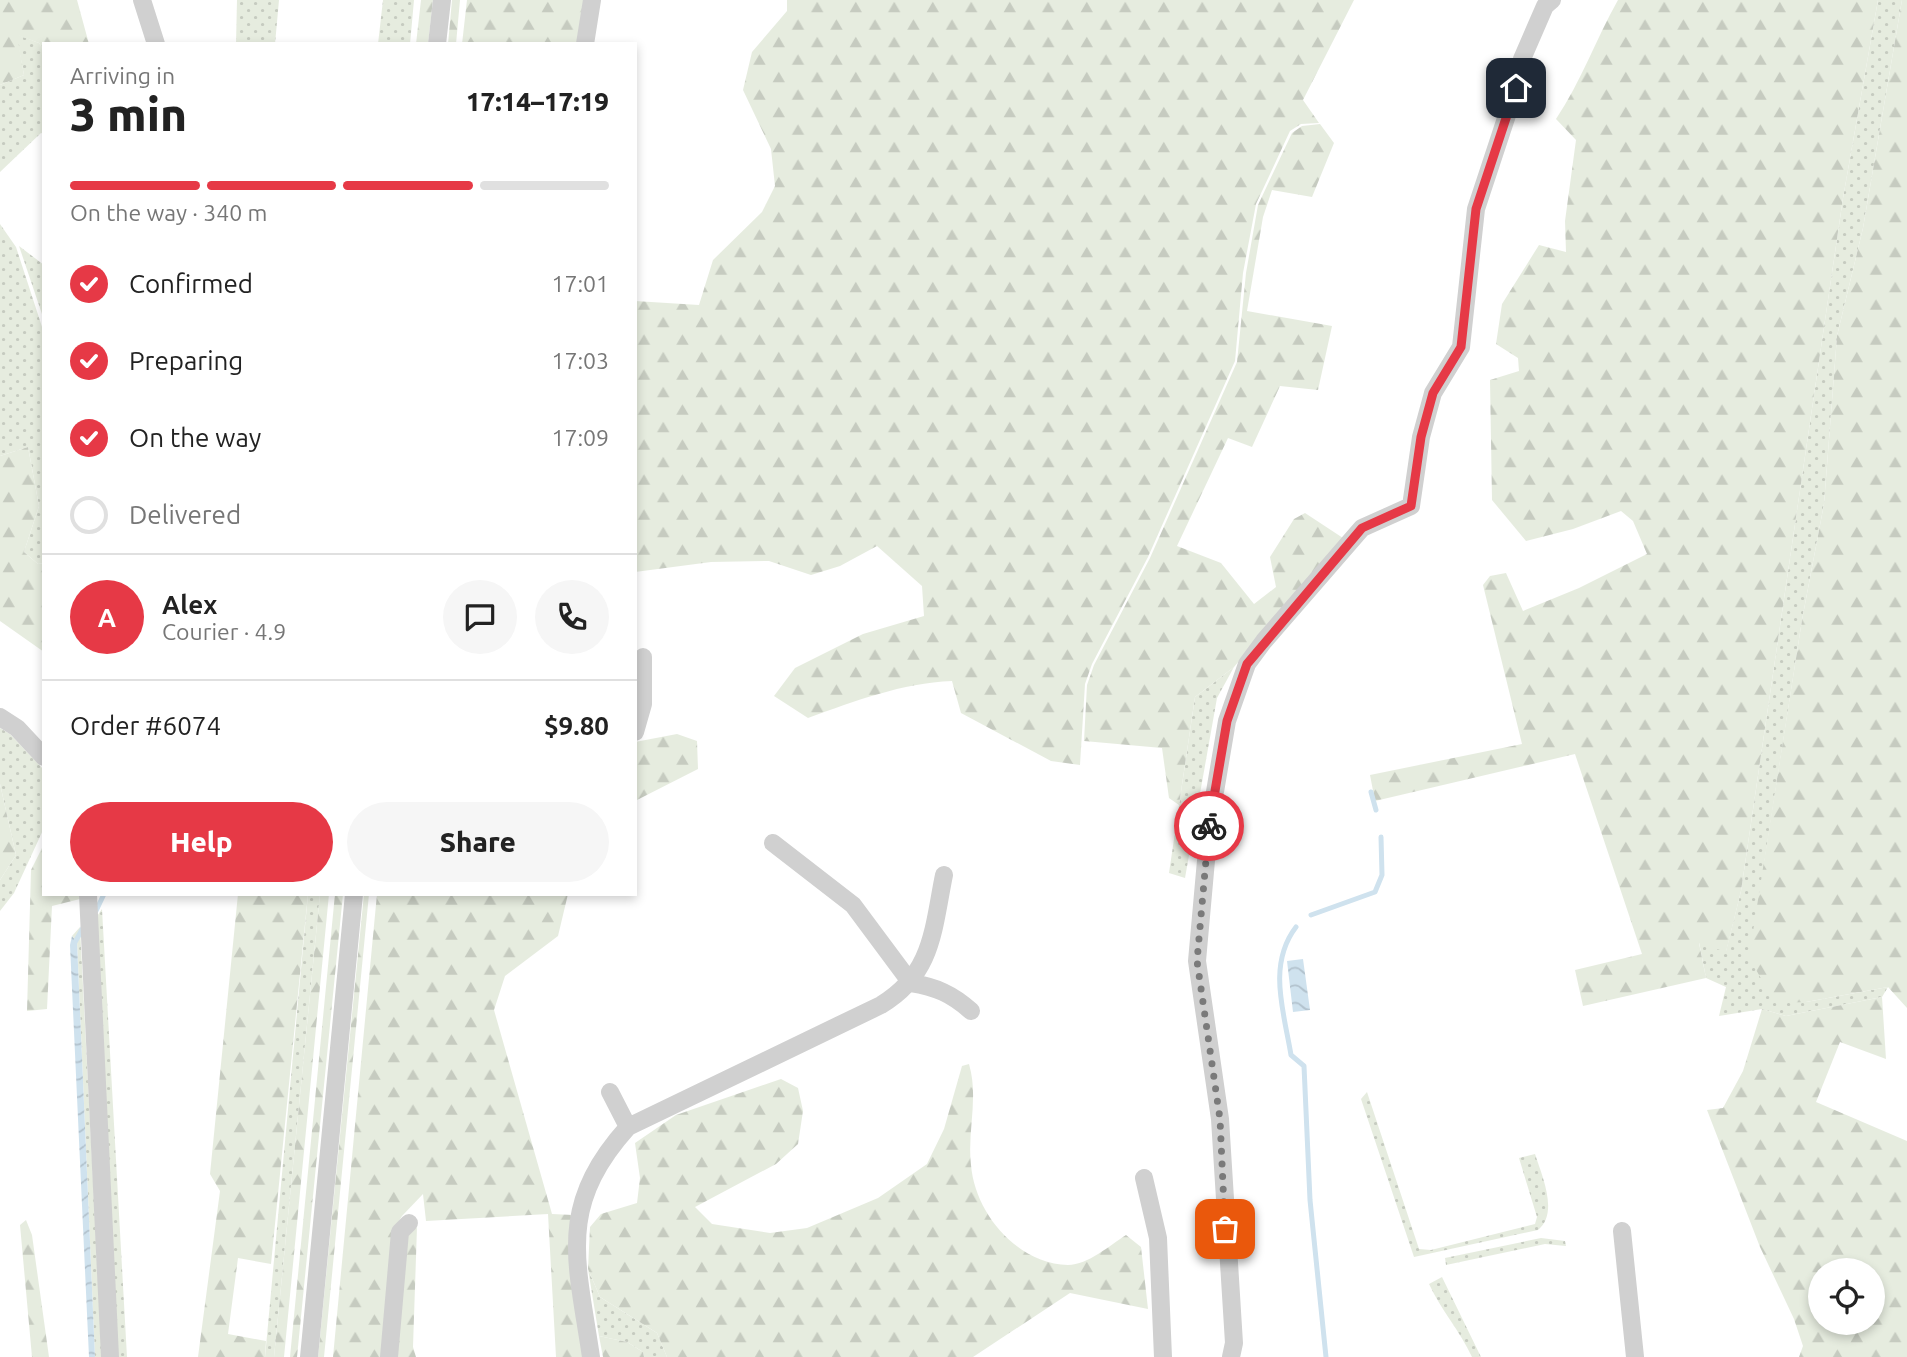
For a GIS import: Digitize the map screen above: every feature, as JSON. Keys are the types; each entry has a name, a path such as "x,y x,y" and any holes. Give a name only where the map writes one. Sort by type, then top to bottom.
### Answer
{"street":[{"path":"142,0 155,42"},
{"path":"437,42 442,0"},
{"path":"586,42 592,0"},
{"path":"1231,1357 1234,1343 1220,1119 1197,961 1209,827 1227,721 1247,664 1362,528 1411,506 1421,437 1433,393 1461,347 1476,209 1516,88 1521,59 1545,6 1552,0"},
{"path":"637,725 643,704 643,657"},
{"path":"0,717 17,728 42,755"},
{"path":"773,843 853,905 911,983 936,987 971,1011"},
{"path":"591,1357 579,1286 578,1217 584,1190 596,1169 628,1127 881,1005 911,983 929,950 944,875"},
{"path":"89,896 110,1357"},
{"path":"309,1357 354,896"},
{"path":"610,1092 628,1127"},
{"path":"1144,1178 1158,1238 1163,1357"},
{"path":"389,1357 400,1232 409,1223"},
{"path":"1622,1231 1635,1357"}],"green space":[{"path":"0,0 77,0 88,42 42,42 42,47 39,43 17,35 24,75 0,85"},
{"path":"237,0 279,0 275,42 236,42"},
{"path":"383,0 414,0 410,42 378,42"},
{"path":"421,0 433,0 428,42 416,42"},
{"path":"452,0 460,0 456,42 448,42"},
{"path":"467,0 586,0 578,42 462,42"},
{"path":"787,0 1354,0 1303,100 1319,123 1301,124 1290,131 1256,204 1243,273 1235,361 1148,557 1092,664 1085,684 1080,765 1051,761 961,713 952,681 897,689 808,718 774,696 795,668 863,634 924,616 922,586 877,546 840,566 811,575 769,561 711,562 637,572 637,301 699,305 713,260 762,212 775,186 771,149 743,90 752,52 787,11"},
{"path":"1618,0 1878,0 1843,198 1741,891 1726,952 1699,943 1706,978 1583,1006 1575,970 1642,954 1575,754 1375,801 1370,775 1522,744 1483,585 1490,576 1506,573 1523,611 1579,588 1647,554 1633,521 1621,511 1573,529 1526,541 1492,500 1490,380 1519,371 1518,358 1496,344 1502,304 1539,245 1566,252 1565,221 1576,140 1556,119"},
{"path":"1878,0 1902,0 1863,228 1837,336 1824,504 1802,620 1764,864 1806,1002 1888,987 1882,997 1786,1016 1762,1009 1719,1016 1726,987 1706,978 1699,942 1726,951 1741,891 1843,198"},
{"path":"1902,0 1907,0 1907,1008 1888,987 1806,1002 1781,1003 1769,993 1749,957 1802,620 1824,504 1837,336 1863,228"},
{"path":"16,34 39,43 42,47 42,133 0,172 0,85 24,75"},
{"path":"1320,124 1334,143 1312,197 1272,190 1263,217 1247,311 1332,326 1318,390 1280,386 1252,447 1228,438 1177,546 1221,563 1254,604 1276,587 1270,557 1294,519 1305,513 1343,538 1234,667 1195,697 1179,805 1169,798 1162,748 1084,741 1087,685 1094,665 1150,558 1237,362 1246,273 1258,205 1292,133 1302,126"},
{"path":"0,224 16,247 42,327 42,563 38,564 24,552 39,506 28,447 0,456"},
{"path":"19,246 42,263 42,314"},
{"path":"28,447 39,506 24,552 38,564 42,563 42,651 0,621 0,456"},
{"path":"1234,667 1217,698 1185,878 1169,873 1195,697"},
{"path":"0,728 10,734 42,768 42,832 14,893 0,911 0,880 16,855 0,784"},
{"path":"677,734 697,741 698,769 637,800 637,742"},
{"path":"0,784 16,855 0,880"},
{"path":"42,848 42,896 80,896 80,899 52,906 47,1009 27,1011 31,870"},
{"path":"238,896 308,896 271,1264 238,1258 228,1334 266,1341 265,1357 198,1357 220,1191 210,1174"},
{"path":"308,896 320,896 274,1357 265,1357"},
{"path":"320,896 329,896 284,1357 274,1357"},
{"path":"335,896 343,896 297,1357 290,1357"},
{"path":"364,896 369,896 324,1357 318,1357"},
{"path":"377,896 568,896 558,936 505,976 494,1010 552,1214 573,1215 583,1357 556,1357 548,1214 426,1221 423,1194 402,1216 394,1229 383,1357 333,1357"},
{"path":"102,909 127,1357 117,1357 93,922"},
{"path":"80,927 102,1357 95,1357 77,942 72,936"},
{"path":"1882,997 1886,1059 1840,1042 1816,1102 1907,1141 1907,1357 1799,1357 1803,1346 1794,1319 1760,1247 1707,1110 1723,1108 1743,1071 1762,1009 1786,1016"},
{"path":"969,1064 973,1089 971,1165 974,1183 990,1218 1016,1246 1032,1256 1068,1265 1091,1258 1126,1235 1141,1247 1148,1309 1070,1293 973,1357 667,1357 657,1333 600,1297 588,1269 590,1227 601,1214 637,1203 640,1178 635,1143 676,1115 781,1079 798,1088 803,1111 798,1144 776,1164 695,1207 712,1224 770,1233 807,1228 878,1198 927,1164 944,1129 962,1066"},
{"path":"1367,1092 1419,1249 1431,1250 1535,1224 1537,1217 1519,1158 1535,1154 1547,1194 1544,1223 1538,1230 1414,1257 1361,1099"},
{"path":"26,1220 32,1235 49,1357 32,1357 20,1225"},
{"path":"417,1227 413,1347 416,1357 395,1357 407,1234"},
{"path":"1541,1238 1565,1241 1566,1246 1545,1244 1446,1265 1445,1258"},
{"path":"588,1269 600,1297 657,1333 667,1357 644,1357 643,1352 627,1342 599,1336"},
{"path":"1442,1277 1481,1357 1472,1357 1429,1284"},
{"path":"599,1336 627,1342 643,1352 644,1357 603,1357"}],"water":[{"path":"72,936 77,942 95,1357 89,1357 70,945"},
{"path":"1303,959 1310,1010 1293,1012 1287,961"}],"waterway":[{"path":"1371,792 1376,810"},
{"path":"1311,915 1375,892 1382,875 1381,837"},
{"path":"95,913 103,896"},
{"path":"74,944 84,926"},
{"path":"1296,927 1282,957 1280,989 1291,1055 1304,1066 1310,1200 1326,1357"}],"way so far":[{"path":"1209,826 1197,961 1220,1119 1225,1229"}],"route":[{"path":"1209,826 1227,721 1247,664 1362,528 1411,506 1421,437 1433,393 1461,347 1476,209 1516,88"}]}
